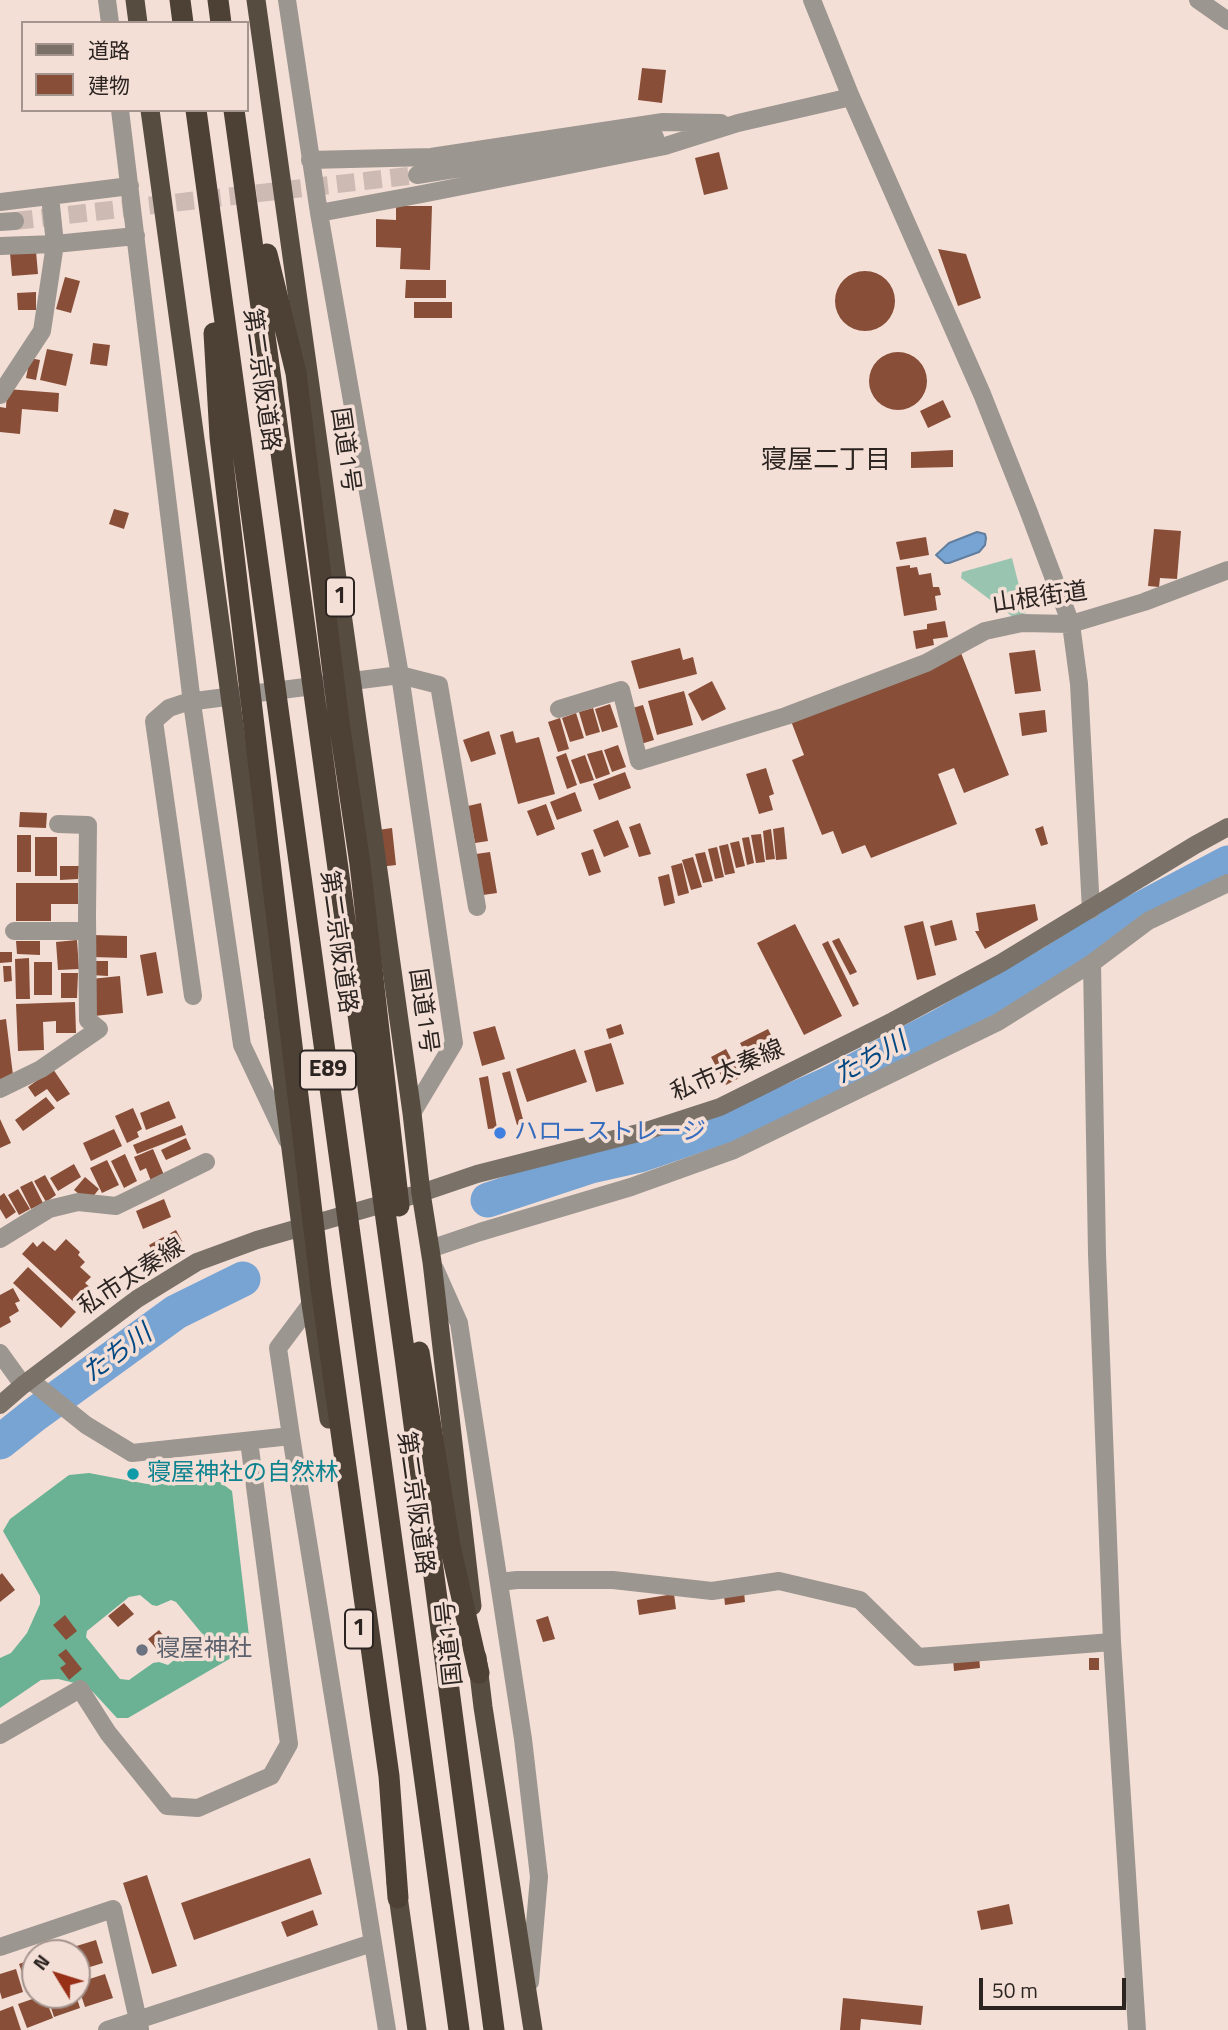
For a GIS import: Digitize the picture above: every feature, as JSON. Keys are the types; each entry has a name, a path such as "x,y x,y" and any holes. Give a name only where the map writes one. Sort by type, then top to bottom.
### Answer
{"highway":[{"path":"135,0 138,21"},
{"path":"180,0 183,21"},
{"path":"218,0 221,21"},
{"name":"国道1号","path":"256,0 412,1113 479,1673 533,2030"},
{"name":"1","path":"150,112 311,1304 417,2030"},
{"name":"第二京阪道路","path":"196,112 459,2030"},
{"name":"第二京阪道路","path":"234,112 407,1371 494,2030"},
{"path":"240,147 296,373 359,864 406,1270 450,1546 479,1673"},
{"path":"202,157 220,437 321,1288 389,1776 398,1898"}],"main road":[{"name":"私市太秦線","path":"0,1405 137,1298 197,1262 257,1240 421,1193 477,1174 646,1131 720,1107 774,1082 1001,963 1228,827"}],"street":[{"path":"107,0 110,21"},
{"path":"287,0 318,213 400,675 454,1043 412,1113"},
{"path":"812,0 851,97 982,394 1071,625 1079,684 1091,910"},
{"path":"1198,0 1228,21"},
{"path":"318,213 665,146 738,124 851,97"},
{"path":"120,112 192,703 242,1045 292,1149"},
{"path":"310,160 431,157 663,122 738,124"},
{"path":"417,175 738,124"},
{"path":"0,202 130,186"},
{"path":"0,395 42,331 55,244 50,196"},
{"path":"0,246 136,236"},
{"name":"山根街道","path":"559,709 621,690 639,761 786,716 926,663 985,631 1022,623 1071,625 1144,602 1228,570"},
{"path":"193,996 154,721 169,708 187,702 400,675 439,685 477,907"},
{"path":"0,1088 41,1069 99,1029 89,1020 88,825 58,824"},
{"path":"528,1995 539,1877 523,1739 459,1323 431,1256 480,1232 631,1187 734,1150 998,1022 1092,963 1148,921 1228,883"},
{"path":"14,931 87,932"},
{"path":"1092,963 1097,1254 1112,1642 1137,2030"},
{"path":"0,1239 49,1209 78,1202 116,1206 206,1162"},
{"path":"311,1304 278,1348 387,2030"},
{"path":"0,1353 26,1383 132,1453 291,1436"},
{"path":"0,1735 80,1689 108,1733 167,1806 198,1808 271,1776 289,1744 249,1441"},
{"path":"499,1583 517,1580 613,1580 712,1591 779,1581 860,1600 918,1657 1112,1642"},
{"path":"0,1947 113,1909 139,2025"},
{"path":"107,2030 139,2025 372,1943"}],"green space":[{"path":"1012,558 1026,613 1013,617 961,578 962,572"},
{"path":"89,1473 147,1484 220,1482 232,1491 249,1636 231,1658 128,1718 117,1718 83,1685 58,1679 41,1680 0,1708 0,1658 11,1653 27,1633 40,1604 40,1596 3,1531 10,1519 69,1475","holes":["140,1595 157,1606 171,1600 176,1602 204,1636 168,1665 153,1663 129,1680 120,1679 86,1637 87,1631 129,1597"]}],"water":[{"path":"977,532 985,534 986,538 985,545 979,552 949,563 936,555 949,543"}],"building":[{"path":"642,68 666,70 662,103 638,100"},
{"path":"719,152 728,189 704,195 695,158"},
{"path":"396,206 432,206 430,270 400,269 401,248 376,247 376,219 396,220"},
{"path":"938,249 966,254 981,298 958,306"},
{"path":"36,251 38,274 12,276 10,253"},
{"path":"865,271 886,280 895,301 886,322 865,331 844,322 835,301 844,280"},
{"path":"65,277 80,281 71,313 56,309"},
{"path":"406,280 446,280 446,298 405,298"},
{"path":"36,292 36,310 18,310 17,293"},
{"path":"414,302 452,302 452,318 414,318"},
{"path":"93,343 110,345 107,366 90,364"},
{"path":"47,349 73,354 66,386 40,380"},
{"path":"898,352 909,354 922,365 927,381 925,392 914,405 898,410 887,408 874,397 869,381 871,370 882,357"},
{"path":"30,358 40,360 36,380 26,378"},
{"path":"7,389 59,393 58,412 22,409 20,434 0,432 0,407 6,408"},
{"path":"943,400 951,417 928,428 920,411"},
{"path":"953,450 953,467 911,468 911,452"},
{"path":"114,509 129,513 124,529 109,524"},
{"path":"1154,529 1181,531 1177,579 1160,578 1159,587 1148,586"},
{"path":"926,537 929,555 900,560 896,542"},
{"path":"910,565 910,568 917,567 919,575 931,573 933,587 939,587 941,595 935,596 937,610 904,616 896,567"},
{"path":"945,621 948,637 933,639 934,645 916,649 913,631 927,629 927,624"},
{"path":"680,648 683,660 693,657 697,674 639,689 631,661"},
{"path":"1035,650 1041,691 1015,694 1009,653"},
{"path":"961,653 1009,775 964,793 954,768 938,774 957,824 871,858 865,845 842,854 833,831 822,835 792,760 804,755 791,721"},
{"path":"712,681 726,709 702,721 688,694"},
{"path":"684,691 693,725 657,735 648,701"},
{"path":"610,704 618,727 602,732 595,709"},
{"path":"643,705 654,740 641,744 629,709"},
{"path":"593,708 600,732 586,736 579,712"},
{"path":"1045,710 1047,732 1022,736 1019,713"},
{"path":"576,713 584,738 570,742 562,718"},
{"path":"560,718 569,749 558,752 548,722"},
{"path":"489,731 496,754 471,762 463,740"},
{"path":"513,731 516,743 539,737 555,794 518,804 500,735"},
{"path":"618,745 626,767 612,772 604,750"},
{"path":"602,750 610,774 596,779 587,754"},
{"path":"566,753 577,785 567,789 556,757"},
{"path":"585,755 594,780 580,784 571,760"},
{"path":"766,768 774,794 769,796 773,810 759,814 746,774"},
{"path":"625,772 631,788 599,800 593,784"},
{"path":"575,792 582,811 557,820 550,802"},
{"path":"481,803 488,841 475,843 468,806"},
{"path":"546,804 555,829 537,836 527,811"},
{"path":"20,812 47,813 46,828 19,827"},
{"path":"618,820 629,847 604,857 593,830"},
{"path":"640,823 651,854 639,857 629,827"},
{"path":"1043,826 1048,844 1041,846 1035,829"},
{"path":"784,827 787,859 776,860 773,829"},
{"path":"392,828 396,865 355,870 350,834"},
{"path":"771,829 775,859 766,860 763,831"},
{"path":"761,834 765,862 756,863 751,835"},
{"path":"17,835 31,835 31,872 17,872"},
{"path":"35,837 57,837 57,876 35,876"},
{"path":"749,837 754,863 747,865 742,838"},
{"path":"739,841 745,866 736,868 730,843"},
{"path":"728,844 735,873 725,875 719,846"},
{"path":"717,847 724,877 715,879 708,849"},
{"path":"593,849 601,872 589,876 581,853"},
{"path":"490,852 497,893 483,895 476,854"},
{"path":"705,852 713,881 703,883 695,854"},
{"path":"693,857 702,887 691,890 682,860"},
{"path":"682,863 689,893 678,896 671,866"},
{"path":"60,866 79,866 78,879 60,880"},
{"path":"669,874 675,903 664,906 658,877"},
{"path":"16,883 78,883 78,904 51,904 51,921 16,921"},
{"path":"1035,904 1038,920 985,949 975,931 979,931 976,913"},
{"path":"952,920 957,940 935,946 930,926"},
{"path":"923,921 936,975 917,980 904,926"},
{"path":"795,924 842,1016 804,1035 757,943"},
{"path":"92,935 127,936 127,958 92,957"},
{"path":"839,938 857,972 850,975 832,941"},
{"path":"77,940 79,969 58,970 56,942"},
{"path":"16,941 40,941 40,955 17,954"},
{"path":"828,941 859,1004 853,1007 822,944"},
{"path":"0,952 12,952 12,962 0,963"},
{"path":"156,952 163,993 147,996 140,955"},
{"path":"29,958 30,999 16,999 15,959"},
{"path":"92,961 108,961 108,976 91,975"},
{"path":"34,962 52,962 52,995 34,995"},
{"path":"3,966 11,966 12,981 4,982"},
{"path":"61,973 78,973 77,998 61,998"},
{"path":"120,976 123,1013 94,1016 91,979"},
{"path":"75,1002 76,1033 56,1033 56,1021 43,1022 44,1050 18,1051 16,1004"},
{"path":"6,1019 13,1075 0,1081 0,1020"},
{"path":"621,1024 624,1034 609,1039 606,1029"},
{"path":"495,1026 505,1059 482,1066 473,1032"},
{"path":"768,1029 778,1049 750,1063 740,1043"},
{"path":"611,1043 624,1084 596,1092 584,1051"},
{"path":"575,1049 587,1082 527,1102 516,1069"},
{"path":"726,1049 741,1077 726,1085 711,1057"},
{"path":"53,1069 70,1094 57,1102 47,1089 35,1097 28,1087"},
{"path":"510,1071 524,1123 517,1125 502,1073"},
{"path":"488,1076 497,1128 488,1129 479,1078"},
{"path":"46,1097 55,1108 23,1131 15,1120"},
{"path":"169,1101 176,1118 146,1130 140,1113"},
{"path":"133,1108 142,1129 137,1132 139,1137 127,1143 115,1116"},
{"path":"0,1119 11,1143 0,1148"},
{"path":"182,1125 186,1135 137,1154 133,1145"},
{"path":"114,1129 122,1146 91,1161 83,1143"},
{"path":"186,1138 191,1149 166,1160 161,1150"},
{"path":"153,1149 164,1175 151,1181 146,1168 140,1171 134,1157"},
{"path":"125,1154 137,1181 124,1188 111,1161"},
{"path":"107,1160 119,1185 102,1193 90,1168"},
{"path":"74,1164 81,1177 58,1191 50,1178"},
{"path":"45,1175 56,1195 46,1202 34,1181"},
{"path":"85,1177 99,1189 92,1198 87,1194 84,1198 74,1190"},
{"path":"32,1181 43,1203 31,1209 20,1187"},
{"path":"18,1189 30,1209 19,1215 8,1195"},
{"path":"4,1193 16,1212 6,1219 0,1209 0,1196"},
{"path":"164,1199 171,1217 143,1229 136,1211"},
{"path":"176,1230 183,1243 156,1258 149,1245"},
{"path":"66,1239 80,1252 78,1255 85,1262 80,1267 91,1277 85,1283 92,1289 77,1305 22,1254 33,1242 37,1247 43,1241 55,1251"},
{"path":"28,1267 76,1312 61,1328 13,1283"},
{"path":"13,1288 20,1301 15,1303 19,1311 9,1317 11,1322 0,1328 0,1295"},
{"path":"2,1573 15,1590 0,1602 0,1575"},
{"path":"744,1592 745,1602 725,1605 724,1595"},
{"path":"674,1594 676,1609 639,1615 637,1600"},
{"path":"124,1603 134,1614 118,1627 108,1616"},
{"path":"65,1615 77,1631 66,1640 53,1625"},
{"path":"548,1616 555,1639 543,1642 536,1620"},
{"path":"159,1630 174,1649 164,1658 148,1639"},
{"path":"66,1649 82,1669 69,1680 60,1668 66,1664 58,1655"},
{"path":"979,1656 980,1668 954,1671 953,1659"},
{"path":"1089,1658 1099,1658 1099,1670 1089,1670"},
{"path":"310,1858 322,1894 194,1940 181,1903"},
{"path":"147,1875 177,1966 152,1974 123,1883"},
{"path":"1009,1904 1013,1924 981,1930 977,1911"},
{"path":"313,1910 318,1925 287,1937 281,1922"},
{"path":"96,1940 103,1963 91,1967 91,1942"},
{"path":"16,1969 21,1993 2,1999 0,1974"},
{"path":"105,1974 113,1998 91,2005 91,1978"},
{"path":"843,1998 923,2006 921,2025 861,2019 860,2030 840,2030"},
{"path":"21,2003 21,2009 49,2009 53,2018 27,2028 18,2004"},
{"path":"13,2006 21,2030 0,2030 0,2011"},
{"path":"51,2009 77,2009 54,2017"}],"waterway":[{"name":"たち川","path":"488,1200 591,1166 640,1155 771,1110 829,1084 941,1026 1054,962 1111,925 1228,863"},
{"name":"たち川","path":"0,1442 176,1312 243,1279"}],"tunnel":[{"path":"15,221 417,175"}],"place":[{"name":"ハローストレージ","path":"500,1133"},
{"name":"寝屋神社の自然林","path":"133,1474"},
{"name":"寝屋神社","path":"142,1650"}],"district":[{"name":"寝屋二丁目","path":"826,462"}]}
